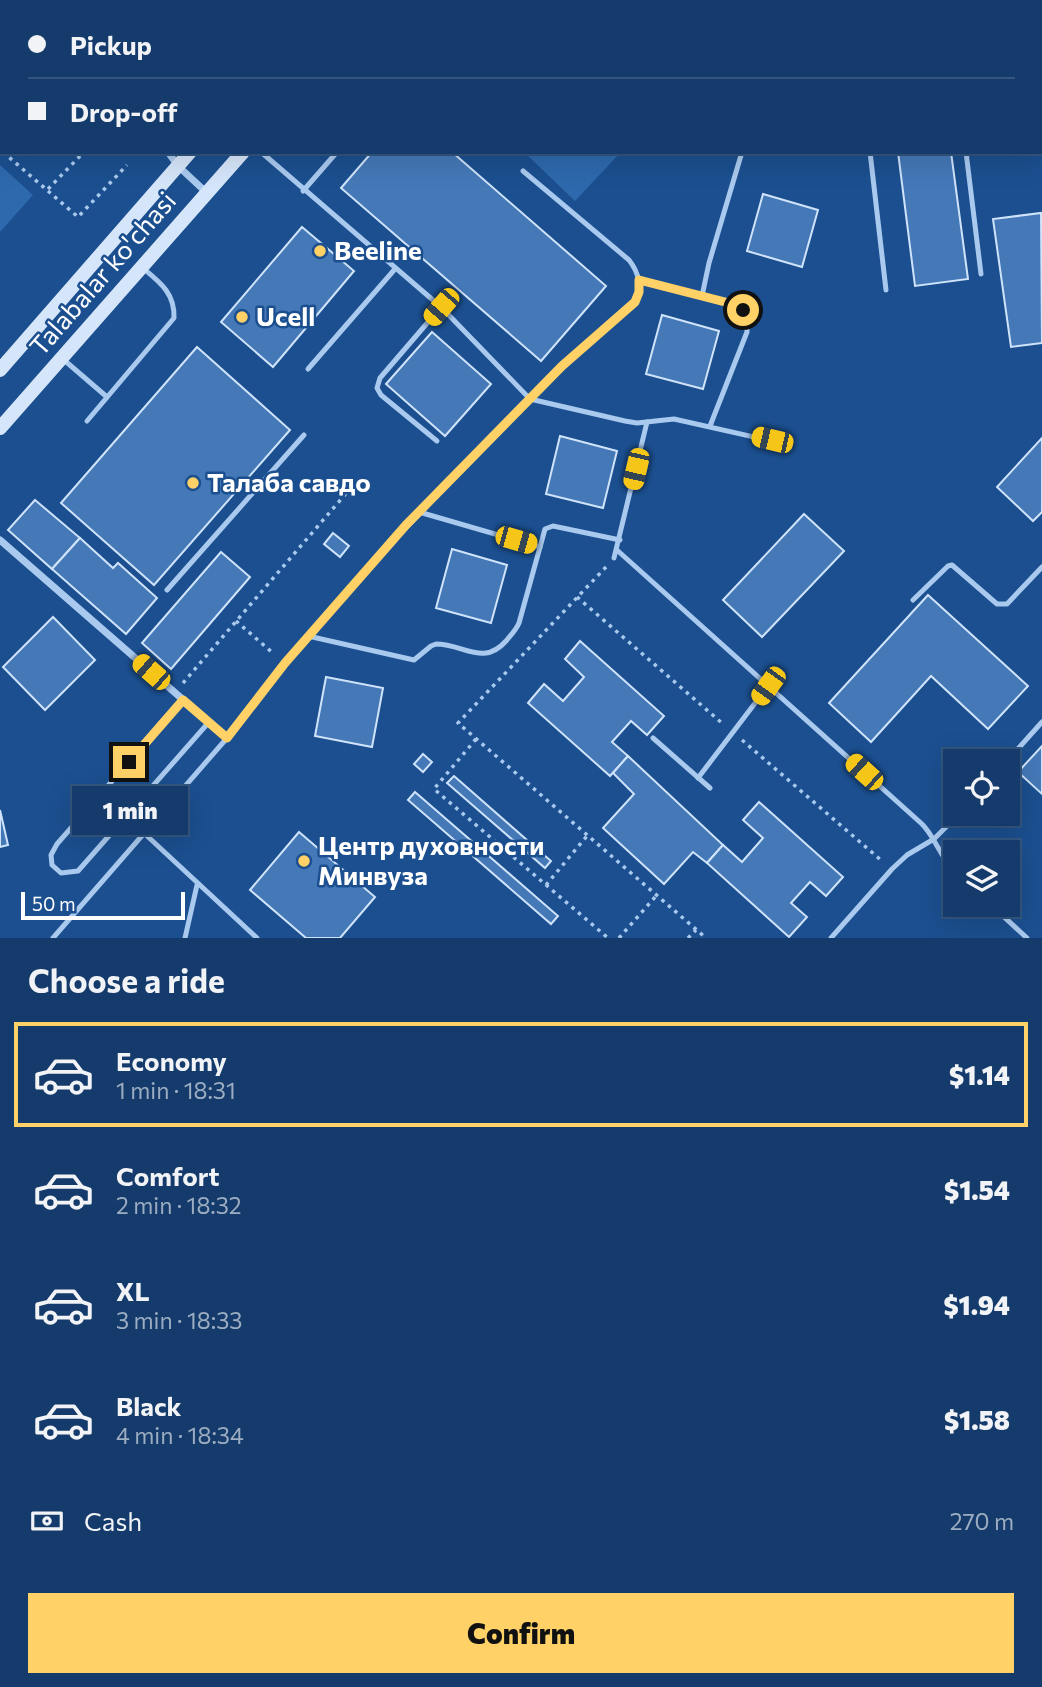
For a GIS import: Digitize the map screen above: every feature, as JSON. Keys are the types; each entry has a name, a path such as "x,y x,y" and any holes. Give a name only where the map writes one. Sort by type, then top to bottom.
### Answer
{"main road":[{"name":"Talabalar ko'chasi","path":"0,370 188,154"},
{"name":"Talabalar ko'chasi","path":"0,428 241,154"}],"street":[{"path":"169,154 178,166 207,193"},
{"path":"0,540 227,738"}],"lane":[{"path":"263,154 441,307 530,398 625,421 674,419 772,440"},
{"path":"303,191 335,154"},
{"path":"702,296 741,154"},
{"path":"870,154 886,290"},
{"path":"966,154 981,274"},
{"path":"53,938 227,738 307,636 419,512 562,366 635,302 639,292 639,280 629,260 523,171"},
{"path":"87,421 174,318 172,296 141,267"},
{"path":"308,369 395,269"},
{"path":"639,280 733,304 743,310 747,320 747,332 709,426"},
{"path":"437,441 381,395 378,383 441,307"},
{"path":"61,358 107,397"},
{"path":"614,558 618,551 647,422"},
{"path":"167,590 304,435"},
{"path":"419,512 540,547"},
{"path":"307,636 414,660 436,644 481,654 490,653 498,650 516,630 545,529 553,526 620,540"},
{"path":"618,551 922,824 943,855"},
{"path":"913,600 952,565 997,604 1007,604 1042,567"},
{"path":"698,778 768,686"},
{"path":"183,700 53,849 52,865 65,874 78,871 209,722"},
{"path":"1018,749 1042,722"},
{"path":"653,738 710,788"},
{"path":"831,938 892,869 907,855 934,839 947,826"},
{"path":"145,834 257,938"},
{"path":"186,938 197,885"},
{"path":"1004,917 1027,938"}],"path":[{"path":"6,154 78,217 127,165"},
{"path":"48,189 82,154"},
{"path":"174,692 355,483"},
{"path":"614,558 458,723 706,938"},
{"path":"236,621 285,663"},
{"path":"476,739 434,789 608,938"},
{"path":"546,885 587,836"},
{"path":"619,938 656,896"},
{"path":"688,938 696,930"}],"shaded area":[{"path":"526,154 619,154 575,201"},
{"path":"0,165 33,195 0,232"}],"building":[{"path":"370,154 454,154 606,286 541,361 341,188"},
{"path":"898,154 951,154 968,279 915,286"},
{"path":"763,194 818,210 802,267 747,251"},
{"path":"1041,213 1042,343 1011,347 993,219"},
{"path":"302,227 354,271 273,367 221,322"},
{"path":"662,315 719,331 703,389 646,374"},
{"path":"432,332 491,384 445,436 386,384"},
{"path":"197,347 290,430 154,585 61,503"},
{"path":"560,436 617,451 603,508 546,494"},
{"path":"1042,438 1042,512 1033,521 997,487"},
{"path":"35,500 80,538 52,569 8,530"},
{"path":"804,514 844,551 762,637 723,600"},
{"path":"333,533 349,546 340,557 324,544"},
{"path":"80,538 113,568 118,563 157,598 126,634 52,569"},
{"path":"452,549 507,565 491,623 436,608"},
{"path":"221,552 250,577 171,669 142,643"},
{"path":"928,595 1028,686 988,729 931,676 871,742 829,703"},
{"path":"53,617 95,660 45,710 3,667"},
{"path":"580,641 664,716 647,735 631,721 612,742 628,756 610,776 528,703 544,684 563,701 584,677 565,659"},
{"path":"326,677 383,688 372,747 315,736"},
{"path":"1042,746 1042,794 1020,774 1020,770"},
{"path":"423,754 432,762 423,772 414,764"},
{"path":"628,756 723,845 707,863 693,852 664,884 603,828 634,794 613,773"},
{"path":"454,776 551,861 545,868 447,783"},
{"path":"415,792 558,916 551,924 408,800"},
{"path":"759,802 843,877 826,896 810,882 791,903 807,917 789,937 707,863 723,845 742,862 763,838 743,820"},
{"path":"0,810 8,845 0,847"},
{"name":"Центр духовности Минвуза","path":"299,832 375,897 340,938 306,938 250,890"}],"place":[{"name":"Beeline","path":"320,251"},
{"name":"Ucell","path":"242,317"},
{"name":"Талаба савдо","path":"193,483"},
{"name":"Центр духовности Минвуза","path":"304,861"}],"route":[{"path":"129,762 183,700 227,738 285,663 406,525 562,366 635,302 639,292 639,280 733,304 743,310"}]}
